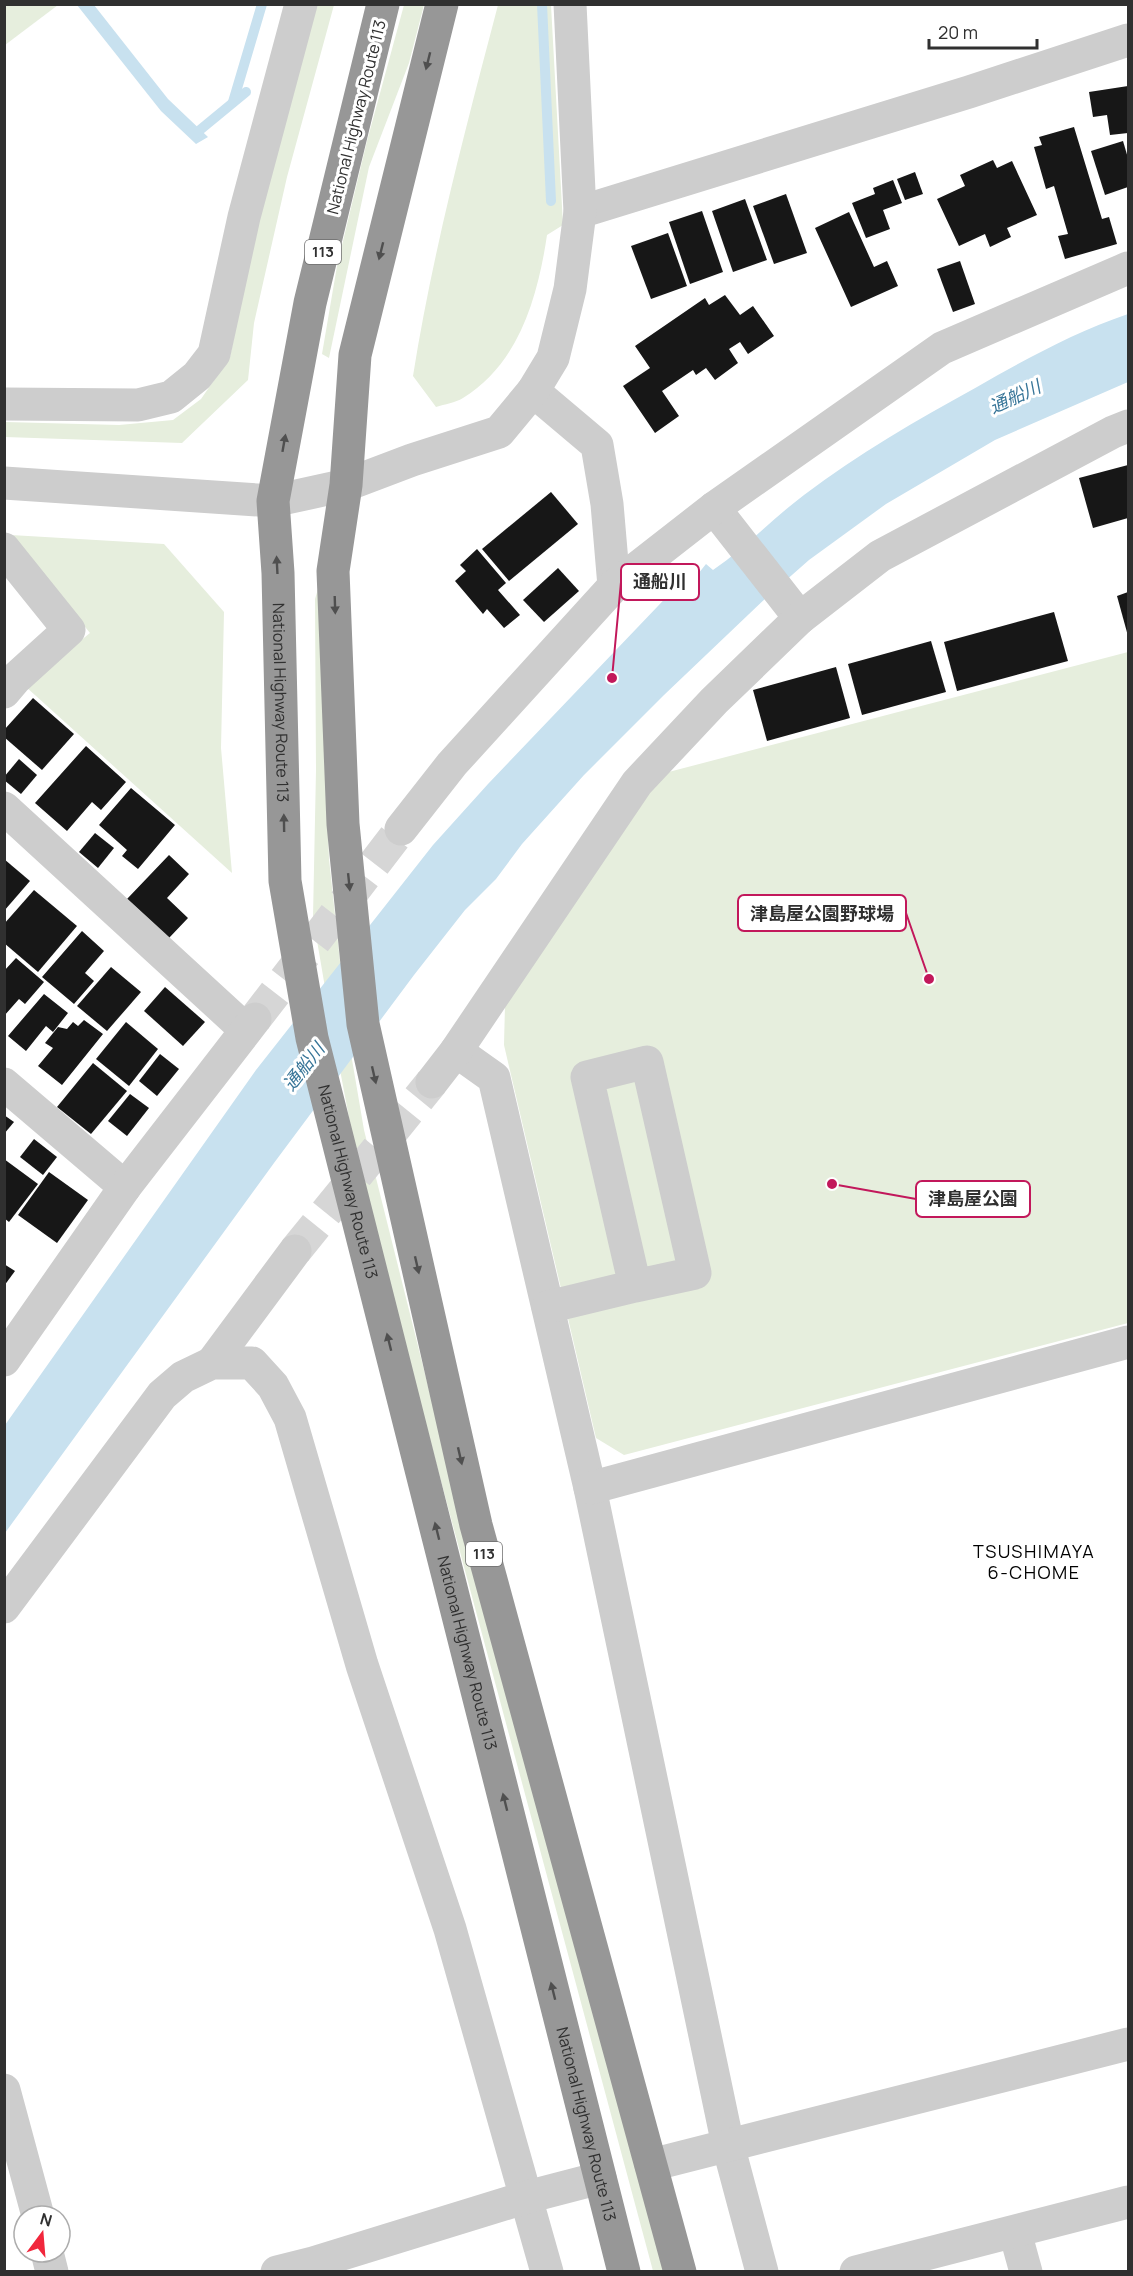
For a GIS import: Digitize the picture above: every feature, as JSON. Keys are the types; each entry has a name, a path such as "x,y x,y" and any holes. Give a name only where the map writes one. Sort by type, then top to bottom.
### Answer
{"highway":[{"name":"National Highway Route 113","path":"383,4 310,303 273,501 278,573 285,881 312,1038 624,2271"},
{"name":"113","path":"442,4 355,355 346,485 333,571 343,824 363,1024 476,1525 680,2271"}],"street":[{"path":"4,404 138,405 171,397 197,376 214,354 244,217 301,4"},
{"path":"4,483 273,501 346,485 412,460 499,432 533,391 553,358 570,289 580,212 570,4"},
{"path":"580,212 1128,40"},
{"path":"401,829 452,764 614,586 714,508 942,348 1128,268"},
{"path":"533,391 597,445 607,504 614,586"},
{"path":"432,1082 456,1051 637,783 714,701 800,618 880,556 1128,426"},
{"path":"714,508 800,618"},
{"path":"4,549 69,630 15,679 4,692"},
{"path":"4,808 250,1024 125,1187 4,1360"},
{"path":"456,1051 494,1078 590,1488 728,2145 762,2271"},
{"path":"548,1307 695,1273 647,1062 587,1077 635,1286"},
{"path":"4,1084 125,1187"},
{"path":"212,1363 295,1251"},
{"path":"590,1488 1128,1342"},
{"path":"4,1607 162,1395 183,1377 212,1363 252,1363 273,1386 290,1418 362,1665 450,1929 547,2271"},
{"path":"651,2165 1128,2044"},
{"path":"4,2090 35,2204"},
{"path":"277,2271 314,2267 527,2197 600,2178"},
{"path":"856,2271 1128,2202"},
{"path":"1015,2232 1026,2271"}],"green space":[{"path":"5,4 58,4 58,5 5,45"},
{"path":"314,5 334,5 287,177 254,323 248,380 182,443 5,437 5,422 119,425 173,420 201,399 230,357 252,246"},
{"path":"404,5 424,5 409,63 369,167 329,358 322,354 337,266 367,141"},
{"path":"498,5 551,5 563,225 547,235 531,304 512,348 482,384 463,398 436,407 413,376 440,235"},
{"path":"11,535 164,544 224,612 221,748 232,873 25,686 90,633"},
{"path":"318,589 329,859 348,1036 364,1130 430,1394 667,2271 653,2271 358,1165 313,917 316,770 315,599"},
{"path":"1128,652 1128,1323 624,1455 596,1438 504,1045 505,1005 661,774"}],"water":[{"path":"77,5 94,5 168,99 208,137 196,144 161,111"},
{"path":"1128,314 1128,382 995,440 886,504 809,560 767,597 584,775 522,844 496,879 465,910 414,975 5,1533 5,1425 256,1070 433,845 488,784 679,584 690,584 706,564 713,570 804,495 845,465 910,425 1051,347"}],"building":[{"path":"1128,86 1128,133 1110,135 1107,115 1093,117 1089,92"},
{"path":"1074,127 1102,219 1109,217 1117,244 1065,259 1058,236 1068,234 1054,186 1046,189 1034,147 1042,145 1039,137"},
{"path":"1123,141 1128,158 1128,187 1105,195 1091,151"},
{"path":"993,160 997,168 1012,161 1037,215 1007,228 1011,237 990,247 985,234 959,246 937,199 965,186 960,175"},
{"path":"915,172 923,194 905,200 897,179"},
{"path":"893,180 902,203 883,210 890,229 866,238 852,203 875,194 873,188"},
{"path":"786,194 807,253 774,264 753,206"},
{"path":"745,199 767,260 733,272 712,211"},
{"path":"702,211 723,272 690,284 669,222"},
{"path":"849,212 874,267 887,261 898,286 851,307 815,228"},
{"path":"668,233 687,286 651,299 631,246"},
{"path":"960,261 975,304 953,312 937,269"},
{"path":"725,295 740,315 753,306 774,336 748,354 740,342 729,349 738,363 715,380 706,368 696,375 693,370 662,391 679,416 655,433 623,386 650,368 635,346 705,298 709,305"},
{"path":"1128,465 1128,518 1093,528 1079,478"},
{"path":"551,492 578,524 509,581 482,549"},
{"path":"477,549 506,583 498,590 520,615 504,628 487,609 483,614 455,581 466,571 460,565"},
{"path":"558,568 579,591 544,622 523,600"},
{"path":"1128,592 1128,636 1117,596"},
{"path":"1054,612 1068,661 957,691 944,642"},
{"path":"931,641 946,692 862,715 848,664"},
{"path":"836,667 850,718 767,741 753,690"},
{"path":"33,698 74,734 42,770 4,737 4,730"},
{"path":"86,746 126,782 101,810 92,802 67,831 35,803"},
{"path":"19,759 37,775 21,794 4,780"},
{"path":"131,788 175,825 138,869 122,856 127,850 99,825"},
{"path":"95,833 114,848 98,868 79,852"},
{"path":"169,855 189,874 167,898 188,918 169,938 127,899"},
{"path":"4,859 30,881 4,911"},
{"path":"34,890 77,926 38,972 4,943 4,924"},
{"path":"82,931 104,951 85,973 94,981 74,1004 42,977"},
{"path":"16,958 44,982 25,1004 19,999 4,1016 4,971"},
{"path":"111,967 141,992 107,1031 77,1006"},
{"path":"165,987 205,1022 183,1046 144,1011"},
{"path":"44,994 68,1013 53,1032 46,1026 26,1051 8,1036"},
{"path":"84,1020 103,1034 62,1085 38,1066 53,1048 45,1043 58,1027 67,1029 73,1022 78,1026"},
{"path":"126,1022 158,1049 129,1086 96,1059"},
{"path":"160,1054 179,1069 157,1096 139,1081"},
{"path":"93,1063 127,1091 91,1134 57,1107"},
{"path":"130,1094 149,1108 127,1136 108,1121"},
{"path":"4,1115 14,1122 4,1134"},
{"path":"34,1139 57,1157 43,1175 20,1157"},
{"path":"4,1159 38,1184 9,1222 4,1218"},
{"path":"49,1172 88,1200 57,1243 18,1215"},
{"path":"4,1264 15,1271 4,1286"}],"waterway":[{"path":"233,102 262,4"},
{"path":"542,4 551,201"},
{"path":"191,130 195,134 246,92"}],"tunnel":[{"path":"255,1019 401,829"},
{"path":"295,1251 432,1082"}],"place":[{"name":"通船川","path":"612,678"},
{"name":"津島屋公園野球場","path":"929,979"},
{"name":"津島屋公園","path":"832,1184"}],"district":[{"name":"TSUSHIMAYA 6-CHOME","path":"1034,1562"}]}
